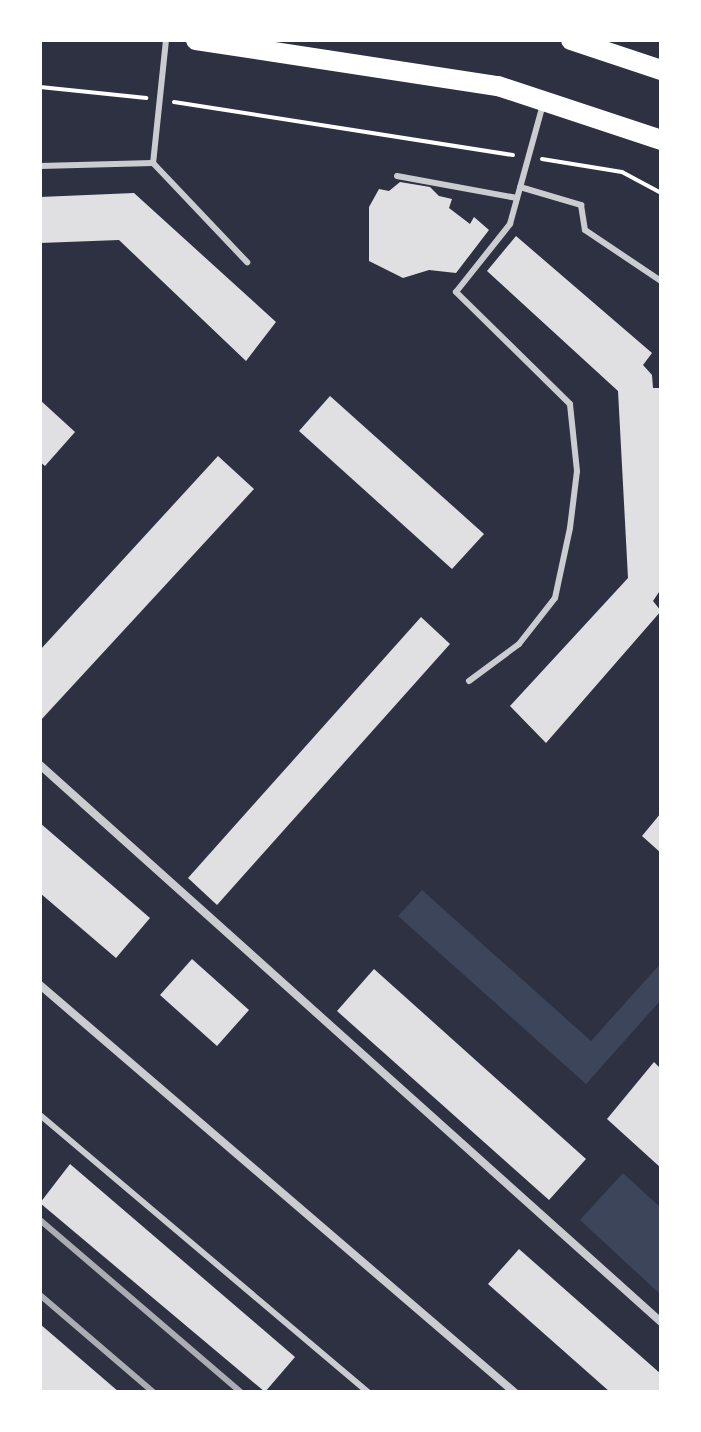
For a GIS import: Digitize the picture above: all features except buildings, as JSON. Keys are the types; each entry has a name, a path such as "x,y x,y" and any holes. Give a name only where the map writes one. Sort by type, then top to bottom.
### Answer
{"main road":[{"path":"196,40 456,76 661,140"},
{"path":"571,40 661,70"}],"street":[{"path":"40,765 661,1322"},
{"path":"40,985 514,1392"}],"lane":[{"path":"153,163 166,40"},
{"path":"469,681 519,644 555,598 577,471 570,404 456,292 510,224 544,101"},
{"path":"40,166 153,163 247,262"},
{"path":"397,176 517,198"},
{"path":"520,187 581,205 585,230 661,281"},
{"path":"40,1115 368,1392"}],"path":[{"path":"40,87 162,100 622,172 661,193"}],"shaded area":[{"path":"422,890 591,1041 661,963 661,1000 586,1084 398,916"},
{"path":"623,1173 661,1208 661,1295 580,1220"}],"railway":[{"path":"40,1220 241,1392"},
{"path":"40,1295 153,1392"}]}
